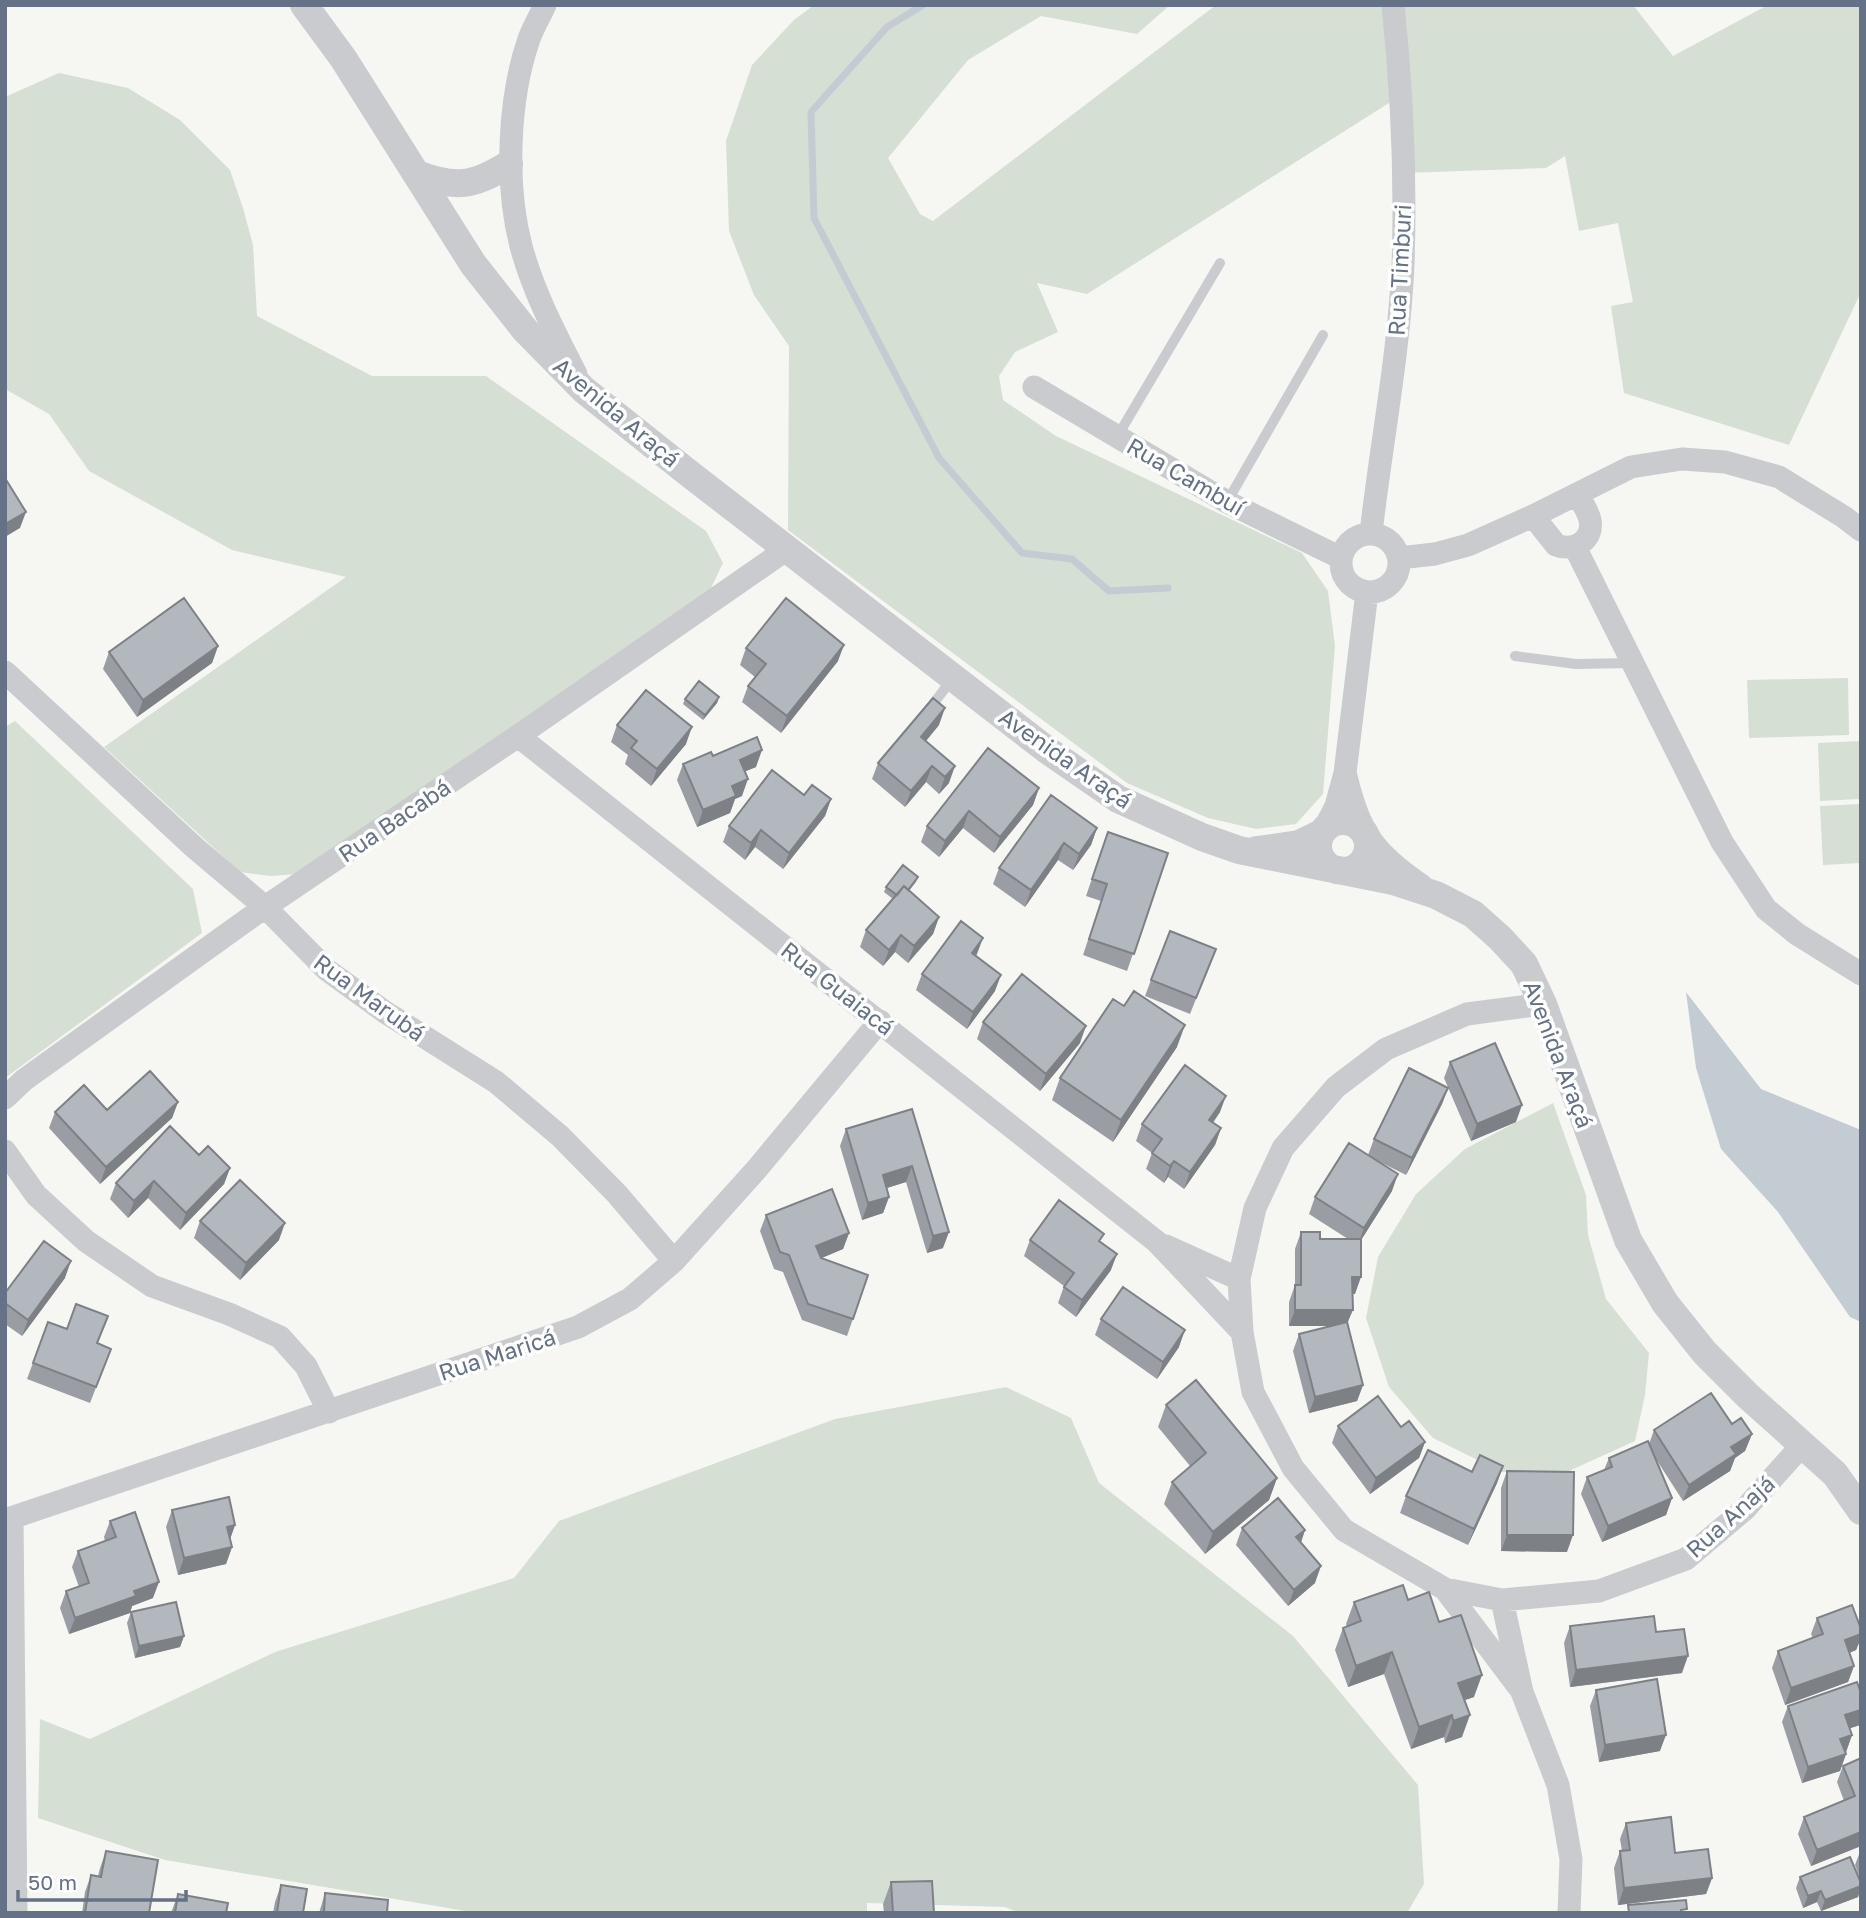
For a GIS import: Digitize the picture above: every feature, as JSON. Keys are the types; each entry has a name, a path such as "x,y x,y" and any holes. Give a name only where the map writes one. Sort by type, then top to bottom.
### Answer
{"street":[{"name":"Avenida Araçá","path":"304,5 343,58 481,274 525,330 584,390 787,549 1047,750 1118,799 1202,837 1239,850 1393,881 1436,895 1473,914 1500,938 1524,964 1543,1004 1628,1240 1665,1303 1704,1353 1835,1474 1861,1511"},
{"path":"545,5 529,39 521,75 509,164 521,245 546,315 584,390"},
{"name":"Rua Timburi","path":"1371,533 1394,360 1403,267 1404,160 1393,5"},
{"path":"417,174 441,183 463,185 486,178 509,164"},
{"name":"Rua Cambuí","path":"1034,387 1227,502 1341,558"},
{"path":"1399,558 1434,554 1468,545 1534,516 1631,467 1682,459 1726,462 1779,477 1861,530"},
{"path":"1534,516 1556,545 1575,547 1586,538 1591,526 1577,494"},
{"path":"1371,533 1389,540 1399,558 1397,575 1392,583 1377,592 1358,590 1344,577 1341,558 1343,550 1355,538 1371,533"},
{"path":"1575,547 1722,842 1766,909 1797,934 1861,974"},
{"name":"Rua Bacabá","path":"5,1098 24,1080 265,907 787,549"},
{"path":"1345,773 1354,809 1367,836 1368,850 1360,865 1347,871 1338,871 1330,867 1320,854 1320,837 1336,806 1345,773 1367,592"},
{"name":"Rua Marubá","path":"5,672 195,848 265,907 327,970 385,1012 496,1082 560,1136 617,1194 674,1261"},
{"name":"Rua Guaiacá","path":"518,736 1157,1242 1242,1332"},
{"path":"1239,850 1297,842 1338,821 1347,821 1362,829 1401,872 1436,895"},
{"name":"Rua Anajá","path":"1543,1004 1467,1014 1387,1049 1336,1087 1283,1148 1255,1208 1239,1279 1242,1332 1253,1392 1293,1468 1345,1530 1445,1589 1502,1600 1599,1591 1686,1559 1745,1508 1803,1444"},
{"name":"Rua Maricá","path":"9,1520 579,1327 630,1298 674,1261 755,1170 880,1021"},
{"path":"5,1151 36,1195 86,1241 152,1286 229,1314 280,1337 306,1366 329,1412"},
{"name":"Rua Guaiacá","path":"1157,1242 1239,1279"},
{"path":"9,1520 16,1913"},
{"path":"1445,1589 1522,1692"},
{"path":"1502,1600 1522,1692 1558,1785 1571,1859 1569,1913"}],"lane":[{"path":"1118,436 1220,263"},
{"path":"1227,502 1323,335"},
{"path":"1515,656 1576,664 1633,663"},
{"path":"922,719 953,677"}],"shaded area":[{"path":"814,5 1170,5 1137,34 1041,16 968,60 888,158 920,214 933,221 1216,5 1633,5 1673,56 1768,5 1861,5 1861,292 1789,445 1624,393 1611,306 1633,302 1618,223 1579,231 1565,156 1546,168 1404,173 1400,96 1087,294 1037,283 1058,332 1015,352 999,376 1003,400 1056,436 1302,553 1328,591 1335,646 1323,794 1296,824 1256,829 1208,818 1127,783 788,530 789,346 754,295 729,231 726,141 752,65 794,20"},
{"path":"59,73 128,88 180,120 230,170 253,245 257,316 372,376 486,376 706,531 723,563 710,590 299,874 270,876 240,872 104,747 346,577 232,550 89,471 49,414 5,389 5,97"},
{"path":"1848,678 1849,735 1749,738 1747,680"},
{"path":"15,721 193,889 202,933 5,1078 5,727"},
{"path":"1861,741 1861,799 1820,801 1818,743"},
{"path":"1861,804 1861,863 1823,865 1820,806"},
{"path":"1686,992 1761,1089 1861,1130 1861,1322 1850,1317 1778,1212 1721,1149 1696,1068"},
{"path":"1553,1103 1586,1195 1588,1235 1606,1299 1649,1353 1645,1395 1635,1441 1569,1471 1502,1472 1433,1438 1389,1387 1366,1318 1378,1257 1416,1194 1465,1149"},
{"path":"1006,1387 1071,1418 1099,1483 1293,1636 1418,1785 1424,1884 1407,1913 1020,1913 1005,1907 867,1903 867,1913 477,1913 165,1860 38,1818 40,1719 90,1739 275,1652 514,1578 559,1521 835,1419"}],"building":[{"path":"5,478 26,512 5,524"},
{"path":"184,598 218,646 143,700 109,652"},
{"path":"786,598 844,645 787,716 748,686 766,664 746,648"},
{"path":"699,681 719,697 705,715 685,699"},
{"path":"646,690 692,727 657,769 631,748 637,741 617,725"},
{"path":"933,698 945,708 921,737 955,766 945,777 932,766 911,791 878,763"},
{"path":"757,737 762,750 740,760 748,779 732,786 736,796 703,810 683,764 711,752 713,756"},
{"path":"988,748 1039,788 1000,837 969,811 945,841 927,826"},
{"path":"772,770 804,795 812,785 831,799 789,853 761,830 751,843 729,826"},
{"path":"1051,795 1097,828 1079,854 1064,843 1031,890 999,868"},
{"path":"1108,832 1168,853 1134,954 1089,939 1107,884 1092,879"},
{"path":"903,865 918,877 908,890 904,886 897,895 886,887"},
{"path":"904,886 939,917 914,946 901,935 889,950 866,930"},
{"path":"961,921 983,938 972,953 1001,975 973,1012 922,974"},
{"path":"1170,931 1216,949 1196,998 1151,980"},
{"path":"1022,974 1086,1026 1046,1074 983,1022"},
{"path":"1134,991 1185,1025 1121,1120 1060,1078 1113,999 1124,1006"},
{"path":"1495,1043 1522,1105 1477,1124 1450,1062"},
{"path":"1185,1065 1226,1096 1209,1120 1221,1128 1190,1172 1174,1161 1170,1166 1152,1153 1162,1139 1142,1124"},
{"path":"1409,1068 1448,1088 1412,1158 1374,1139"},
{"path":"150,1071 178,1102 106,1167 55,1112 84,1085 107,1110"},
{"path":"912,1109 949,1232 933,1236 912,1166 883,1175 889,1197 868,1203 846,1129"},
{"path":"170,1126 199,1155 208,1146 230,1168 186,1213 154,1181 134,1201 116,1183"},
{"path":"1349,1143 1398,1174 1364,1228 1315,1197"},
{"path":"240,1180 285,1223 246,1263 200,1221"},
{"path":"832,1189 849,1233 816,1246 821,1258 868,1275 853,1319 808,1304 789,1255 780,1252 766,1215"},
{"path":"1059,1200 1104,1234 1099,1241 1117,1254 1082,1300 1064,1287 1074,1273 1030,1240"},
{"path":"1301,1232 1320,1232 1320,1239 1361,1239 1361,1277 1352,1277 1353,1310 1295,1310 1295,1285 1301,1285"},
{"path":"44,1241 71,1261 28,1320 5,1303 5,1293"},
{"path":"1123,1287 1185,1330 1163,1362 1101,1319"},
{"path":"76,1304 108,1316 97,1343 111,1349 96,1387 33,1363 48,1322 67,1329"},
{"path":"1347,1322 1363,1385 1315,1397 1299,1334"},
{"path":"1196,1380 1277,1478 1213,1532 1172,1482 1206,1453 1166,1405"},
{"path":"1711,1393 1732,1424 1741,1418 1752,1434 1731,1447 1736,1454 1689,1485 1654,1430"},
{"path":"1378,1396 1401,1427 1409,1421 1425,1442 1376,1478 1338,1426"},
{"path":"1648,1441 1672,1498 1608,1526 1587,1477 1612,1467 1609,1458"},
{"path":"1428,1450 1472,1472 1480,1455 1503,1466 1474,1529 1406,1496"},
{"path":"1507,1471 1574,1472 1573,1535 1507,1535"},
{"path":"229,1497 235,1525 227,1527 232,1547 184,1558 172,1510"},
{"path":"1278,1498 1305,1530 1296,1537 1321,1566 1294,1590 1242,1528"},
{"path":"135,1512 159,1582 134,1591 136,1596 75,1618 66,1591 89,1583 78,1551 116,1537 110,1521"},
{"path":"1403,1585 1408,1600 1429,1592 1439,1622 1461,1615 1482,1675 1458,1683 1470,1715 1453,1721 1452,1715 1419,1727 1392,1652 1356,1666 1343,1628 1361,1621 1354,1602"},
{"path":"176,1602 184,1636 139,1646 131,1612"},
{"path":"1852,1605 1861,1629 1861,1634 1845,1640 1854,1666 1791,1688 1778,1651 1823,1634 1817,1618"},
{"path":"1654,1616 1656,1632 1684,1629 1688,1656 1576,1670 1570,1626"},
{"path":"1657,1679 1666,1735 1605,1745 1596,1690"},
{"path":"1857,1682 1861,1693 1861,1710 1845,1715 1852,1735 1840,1739 1846,1754 1808,1767 1788,1706"},
{"path":"1861,1758 1861,1832 1817,1850 1804,1817 1855,1796 1843,1766"},
{"path":"1671,1817 1675,1853 1708,1849 1712,1878 1624,1888 1620,1851 1630,1850 1626,1823"},
{"path":"106,1851 158,1860 149,1913 85,1913 91,1875 101,1877"},
{"path":"1850,1857 1861,1886 1825,1900 1821,1891 1808,1896 1800,1877"},
{"path":"932,1881 934,1913 893,1913 891,1882"},
{"path":"281,1885 307,1889 303,1913 277,1913"},
{"path":"325,1893 388,1900 387,1913 324,1913"},
{"path":"178,1894 228,1903 226,1913 175,1913"},
{"path":"1686,1900 1687,1909 1681,1910 1681,1913 1629,1913 1628,1905"}],"waterway":[{"path":"923,5 887,27 811,112 814,218 939,458 1022,553 1072,559 1109,591 1168,588"}]}
